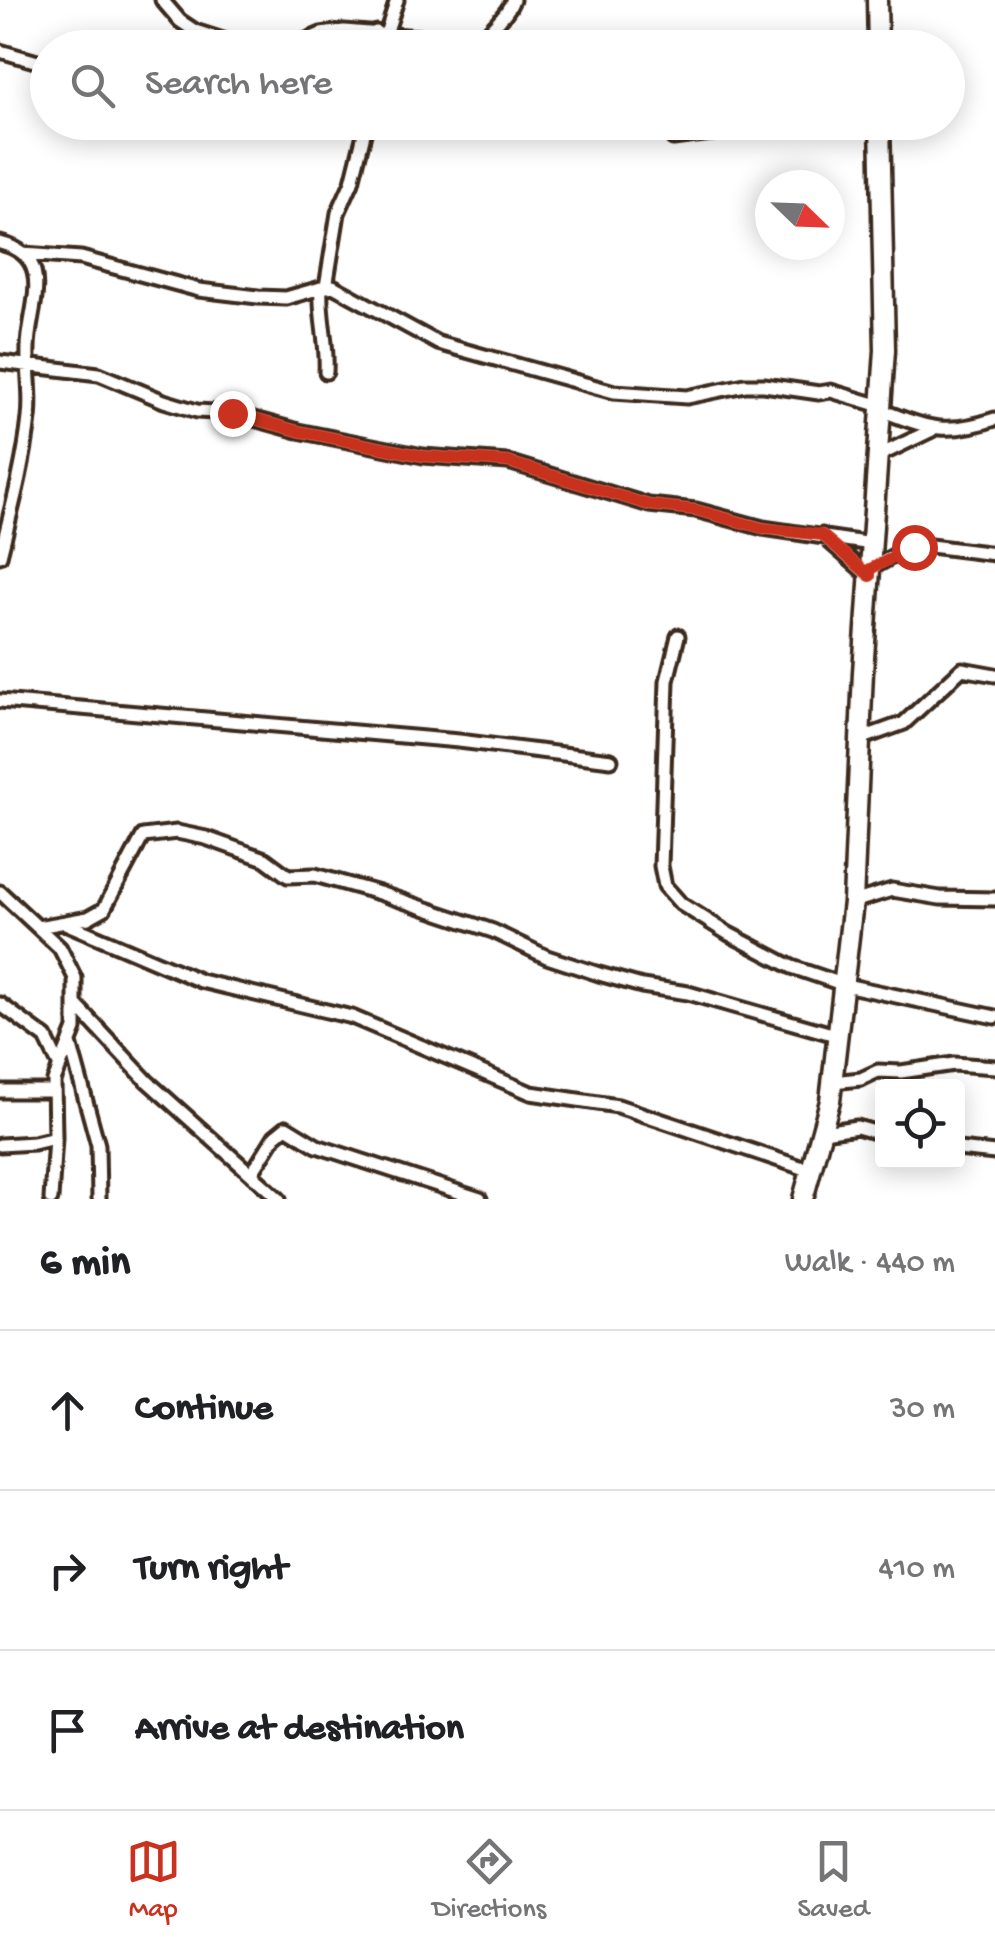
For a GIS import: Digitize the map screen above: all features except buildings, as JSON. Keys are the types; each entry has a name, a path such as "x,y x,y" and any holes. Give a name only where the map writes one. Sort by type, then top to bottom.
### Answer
{"main road":[{"path":"877,0 878,30"},
{"path":"803,1199 833,1082 853,902 881,408 885,246 881,140"}],"street":[{"path":"162,0 180,21 194,30"},
{"path":"382,30 397,0"},
{"path":"491,30 502,21 513,0"},
{"path":"0,50 30,59"},
{"path":"326,372 328,341 320,306 338,212 350,188 362,140"},
{"path":"0,243 23,254 81,258 189,288 258,297 286,298 334,286 400,325 438,342 614,392 687,398 744,384 830,391 932,430"},
{"path":"0,556 29,419 28,347 37,292 34,270 23,254"},
{"path":"0,362 99,374 198,411 232,413 298,431 423,456 508,462 649,505 696,510 762,528 872,544"},
{"path":"878,456 932,430 995,422"},
{"path":"822,535 870,573 904,550 922,546 995,554"},
{"path":"678,636 667,681 660,866 665,886 681,904 792,967 845,985 995,1017"},
{"path":"860,739 904,722 962,669 995,675"},
{"path":"0,701 459,741 611,760"},
{"path":"38,928 88,918 104,909 142,836 187,832 248,851 288,876 316,876 379,893 492,931 547,957 599,974 688,993 839,1036"},
{"path":"853,902 892,890 940,898 995,898"},
{"path":"0,892 60,948 75,978 77,1006 68,1053 54,1090 50,1199"},
{"path":"64,922 201,981 352,1017 531,1093 618,1106 812,1171"},
{"path":"0,1004 68,1053 98,1145 100,1199"},
{"path":"77,1006 147,1081 279,1199"},
{"path":"46,1038 68,1053"},
{"path":"833,1082 860,1080 878,1071 974,1063 995,1067"},
{"path":"0,1090 54,1090"},
{"path":"252,1172 275,1136 286,1127 318,1146 480,1199"},
{"path":"823,1132 857,1127 875,1132"},
{"path":"0,1145 34,1144 55,1138"},
{"path":"965,1150 995,1153"}],"route":[{"path":"232,413 298,431 423,456 520,464 556,479 649,505 696,510 762,528 822,535 870,576 870,569 914,547"}]}
